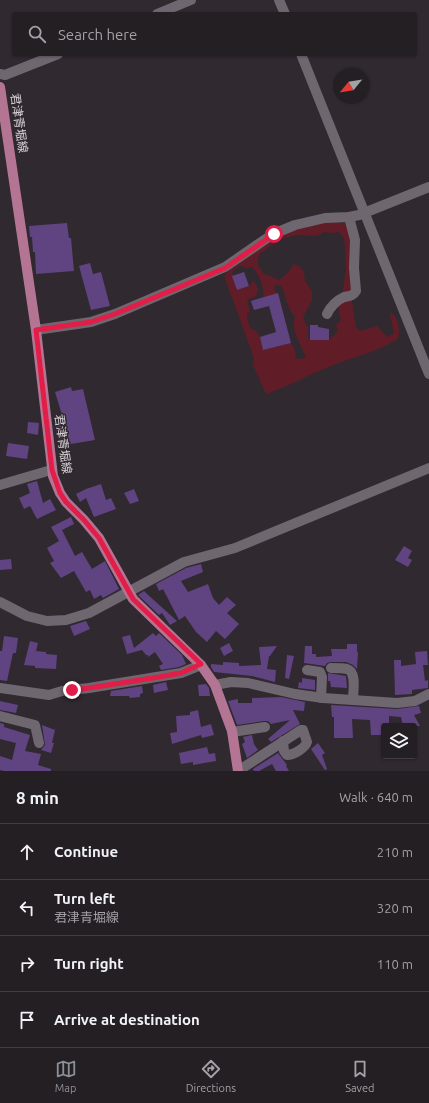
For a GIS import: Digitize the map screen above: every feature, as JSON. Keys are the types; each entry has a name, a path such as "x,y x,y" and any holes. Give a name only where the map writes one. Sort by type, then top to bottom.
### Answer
{"main road":[{"name":"君津青堀線","path":"0,87 36,330 52,470 60,493 66,502 99,538 133,599 201,664 215,685 232,732 238,771"}],"street":[{"path":"162,12 191,0"},
{"path":"279,0 284,12"},
{"path":"0,74 5,75 53,56"},
{"path":"302,56 429,374"},
{"path":"36,330 91,322 115,314 225,268 274,234 295,225 325,218 349,218 429,187"},
{"path":"327,314 338,300 355,294 356,291 354,268 355,240 349,218"},
{"path":"0,602 27,616 47,622 66,620 89,612 184,562 235,548 429,468"},
{"path":"0,485 52,470"},
{"path":"0,688 49,695 62,691 181,673 201,664"},
{"path":"331,668 348,670 351,672 353,675 353,699"},
{"path":"307,670 320,672 322,677 321,698"},
{"path":"215,685 231,682 248,683 295,694 321,698 397,703 415,700 429,694"},
{"path":"0,716 35,725 39,743"},
{"path":"232,732 261,730"},
{"path":"238,771 284,741"}],"shaded area":[{"path":"330,222 345,223 349,228 353,241 352,302 356,328 360,331 377,326 387,337 394,333 390,316 391,312 396,318 398,324 398,339 371,352 326,368 266,394 253,365 254,358 224,276 252,251 272,236 295,228","holes":["324,232 339,232 344,238 346,269 342,296 338,307 341,320 336,325 338,331 329,340 310,340 308,338 308,327 303,317 312,300 312,291 305,281 304,272 299,266 293,264 289,272 279,280 264,274 258,265 258,259 260,254 280,239 297,235 317,236","241,266 247,268 252,267 257,273 261,281 263,298 279,302 280,298 274,289 274,286 281,285 288,306 295,317 295,333 306,358 295,358 296,355 291,343 263,350 260,337 256,331 250,328 247,318 247,314 250,312 247,300 256,296 258,290 255,282 252,282 250,286 237,290 232,273 235,269"]}],"building":[{"path":"67,223 69,238 71,238 74,271 36,274 35,252 33,252 32,237 30,237 29,226"},
{"path":"90,263 93,274 101,272 110,306 91,310 79,266"},
{"path":"244,272 249,286 237,290 232,276"},
{"path":"278,293 291,343 263,350 260,337 276,332 269,306 254,310 251,301"},
{"path":"310,325 318,325 318,327 329,329 329,340 310,340"},
{"path":"71,387 72,391 83,389 95,440 59,446 55,420 63,418 55,392"},
{"path":"28,422 39,423 38,435 27,433"},
{"path":"8,443 29,446 27,459 6,456"},
{"path":"37,481 43,503 50,499 56,510 37,519 30,506 24,509 19,498 30,493 27,484"},
{"path":"101,484 106,500 111,498 116,509 94,517 86,498 80,502 76,494"},
{"path":"134,489 139,501 130,504 124,493"},
{"path":"71,517 74,524 62,530 75,556 82,552 92,569 105,561 119,589 103,598 101,595 94,599 90,590 86,592 74,571 61,578 50,563 54,561 47,548 59,541 51,527"},
{"path":"404,546 412,551 408,558 412,560 408,567 395,560"},
{"path":"11,559 12,569 0,570 0,560"},
{"path":"201,564 203,572 181,581 188,592 208,584 213,598 219,605 227,597 236,605 227,613 239,624 225,639 216,631 207,642 196,632 185,616 179,620 163,589 159,591 156,584 186,568"},
{"path":"144,591 177,621 170,625 162,613 159,615 138,595"},
{"path":"86,621 90,629 74,636 70,626"},
{"path":"153,633 156,636 159,633 182,655 186,664 179,667 161,670 159,666 163,664 155,652 148,657 148,655 146,655 142,650 127,654 122,637 130,635 134,648"},
{"path":"4,636 18,638 16,653 13,653 7,681 0,680 0,651 2,651"},
{"path":"30,641 38,643 36,651 57,655 56,669 35,668 35,666 24,665"},
{"path":"229,643 233,651 224,656 220,648"},
{"path":"347,644 357,644 357,669 353,665 346,662 331,662 327,663 325,666 304,663 305,646 312,646 312,654 316,654 316,657 332,656 331,649 347,649"},
{"path":"277,646 269,656 267,669 276,670 275,682 252,676 214,672 211,667 211,664 223,665 223,662 239,663 239,666 261,665 259,647"},
{"path":"427,651 428,665 423,665 425,681 428,680 428,688 412,690 412,694 395,695 394,660 401,660 401,666 416,664 415,652"},
{"path":"287,655 294,656 289,679 285,678"},
{"path":"328,673 346,676 347,688 331,687 330,681 328,681"},
{"path":"302,678 315,680 315,690 298,688 299,682 302,683"},
{"path":"166,682 168,690 154,693 153,685"},
{"path":"206,684 209,688 210,696 199,696 198,685"},
{"path":"142,686 143,693 140,694 140,697 130,698 129,696 110,696 111,691"},
{"path":"281,697 305,702 304,711 293,710 300,724 271,742 268,739 290,720 271,724 268,721 264,721 237,725 228,701 238,699 238,703 252,703 252,698"},
{"path":"0,701 18,705 16,713 0,710"},
{"path":"331,705 397,709 419,706 421,713 414,715 420,726 417,726 417,723 402,723 401,717 389,716 389,723 381,723 381,735 371,735 370,720 352,719 353,738 334,738 334,717 332,717"},
{"path":"198,710 201,727 211,724 214,735 202,738 201,735 172,744 170,733 177,732 176,716 190,715 190,712"},
{"path":"0,723 4,724 4,727 30,735 25,751 41,754 38,765 51,769 51,771 0,770 0,756 12,760 16,743 0,739"},
{"path":"42,725 55,730 52,743 54,743 51,753 41,750 45,745"},
{"path":"252,735 254,744 258,750 247,758 242,744 245,742 243,737"},
{"path":"318,743 325,753 322,755 327,769 325,770 311,749"},
{"path":"207,747 209,754 215,753 216,761 193,765 193,762 181,764 179,753"},
{"path":"278,753 287,765 286,766 289,771 276,771 272,764 259,771 254,771 253,769"}],"route":[{"path":"72,690 181,673 201,664 133,599 99,538 66,502 60,493 52,470 36,330 91,322 115,314 225,268 274,234"}]}
